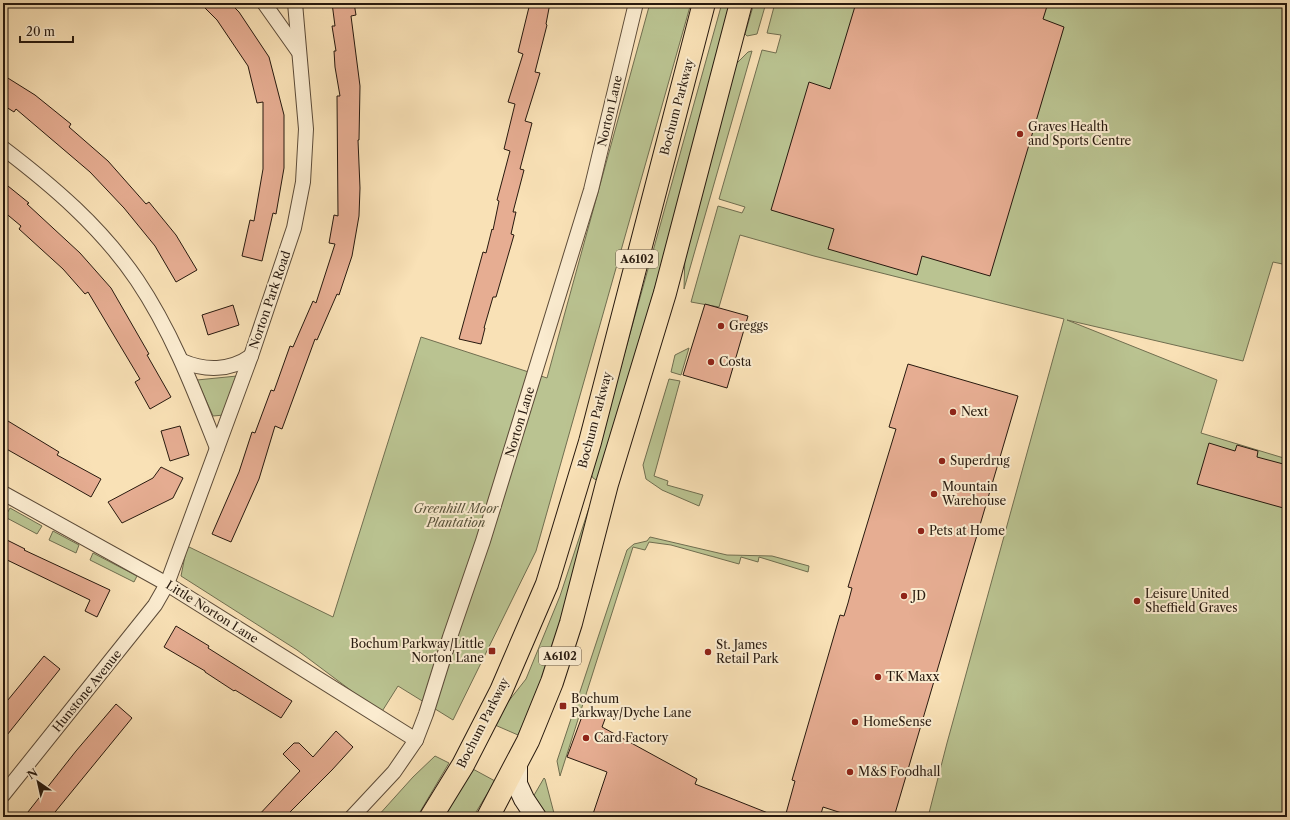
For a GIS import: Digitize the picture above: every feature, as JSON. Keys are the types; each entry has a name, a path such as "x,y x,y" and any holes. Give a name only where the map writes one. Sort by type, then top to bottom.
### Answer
{"highway":[{"name":"Bochum Parkway","path":"432,817 466,759 501,691 547,584 588,448 704,3"},
{"name":"A6102","path":"488,817 517,765 552,682 570,623 605,491 665,293 741,3"}],"street":[{"path":"264,3 300,53"},
{"name":"Norton Park Road","path":"167,584 251,356 294,228 303,182 306,129 295,3"},
{"name":"Norton Lane","path":"352,817 394,772 416,740 483,541 591,190 636,3"},
{"path":"3,148 71,203 107,242 137,280 182,361 217,448"},
{"path":"182,361 196,366 218,368 237,364 251,356"},
{"name":"Little Norton Lane","path":"3,493 167,584 416,740"},
{"name":"Hunstone Avenue","path":"3,795 145,617 167,584"},
{"path":"517,765 516,784 536,817"}],"green space":[{"name":"Greenhill Moor Plantation","path":"650,3 691,3 536,551 453,720 398,686 381,713 297,650 181,576 187,546 333,617 421,337 547,378"},
{"path":"722,3 734,3 602,478 598,481 593,478 591,474"},
{"path":"754,3 766,3 757,34 747,36 745,34"},
{"path":"775,3 1287,3 1287,265 1273,262 1243,361 1067,320 1217,380 1201,433 1287,459 1287,817 928,817 1064,319 814,256 740,235 719,307 691,302 718,206 742,213 745,207 719,199 762,50 776,53 781,35 767,33"},
{"path":"752,51 684,289 685,252 735,65 748,52"},
{"path":"689,348 681,375 671,372 675,355"},
{"path":"237,376 224,415 213,416 197,380"},
{"path":"669,379 680,381 654,476 668,481 667,485 703,495 699,506 662,490 646,479 643,465"},
{"path":"10,508 42,526 37,534 5,517"},
{"path":"589,508 593,511 562,620 539,691 518,735 495,725 504,707 526,679 560,596"},
{"path":"53,531 79,545 76,553 49,540"},
{"path":"650,537 727,555 772,556 809,566 808,572 759,557 758,562 741,557 739,564 671,545 649,542 645,550 633,547 560,776 557,761 627,550 634,544 647,541"},
{"path":"93,553 137,576 134,582 90,560"},
{"path":"435,756 449,763 417,817 377,817 413,777"},
{"path":"471,768 495,781 473,817 439,817"},
{"path":"544,778 555,817 547,817 542,812 533,797"}],"building":[{"path":"200,3 230,3 239,12 269,57 284,115 284,168 276,214 273,213 262,261 242,256 250,220 254,221 263,169 263,102 257,103 248,66 217,20"},
{"path":"332,3 354,3 356,15 351,16 360,86 358,140 360,188 359,216 352,256 339,295 337,294 317,340 315,339 282,429 275,426 259,479 231,542 212,534 239,472 252,432 255,433 271,390 274,391 290,346 293,347 313,301 316,303 335,244 329,243 334,215 338,216 337,96 340,96 335,67 334,51 336,51 332,26 335,26"},
{"path":"530,3 550,3 547,25 535,72 540,73 525,121 532,123 520,169 524,170 513,212 516,212 511,234 514,235 496,297 493,297 481,344 459,339 483,252 486,253 492,229 493,230 499,201 497,200 510,151 504,149 515,104 508,102 523,54 518,52"},
{"path":"856,3 1048,3 1043,19 1064,27 990,276 922,256 917,275 828,249 834,229 771,210 809,82 830,89"},
{"path":"3,75 35,95 71,124 69,127 108,161 146,204 149,202 176,235 197,270 176,282 155,246 124,208 90,172 16,109 14,112 3,105"},
{"path":"3,182 29,203 27,204 80,253 111,288 149,354 147,355 171,397 150,409 135,382 140,379 88,292 85,294 63,269 19,229 21,226 3,211"},
{"path":"705,304 748,316 727,388 683,375"},
{"path":"233,305 239,325 208,335 202,315"},
{"path":"908,364 1018,396 894,817 854,817 823,807 820,817 785,817 795,781 792,780 840,615 844,616 848,603 852,588 848,587 896,429 889,427"},
{"path":"3,418 59,452 57,455 101,479 91,497 3,447"},
{"path":"180,426 189,455 170,461 161,431"},
{"path":"1209,443 1235,451 1237,445 1258,451 1257,457 1287,465 1287,509 1197,484"},
{"path":"161,467 183,478 173,498 122,523 108,502 153,478"},
{"path":"3,538 25,549 24,550 110,590 97,617 85,611 90,600 3,558"},
{"path":"176,626 292,701 281,718 235,690 234,691 205,671 164,647"},
{"path":"44,656 60,669 3,740 3,706"},
{"path":"116,704 132,718 51,817 24,817 76,751"},
{"path":"584,711 605,719 602,727 697,779 695,784 778,817 592,817 607,772 567,757"},
{"path":"336,731 353,747 332,770 285,817 257,817 300,771 283,754 294,743 299,743 313,757"}],"place":[{"name":"Graves Health and Sports Centre","path":"1020,134"},
{"name":"Greggs","path":"721,326"},
{"name":"Costa","path":"711,362"},
{"name":"Next","path":"953,412"},
{"name":"Superdrug","path":"942,461"},
{"name":"Mountain Warehouse","path":"934,494"},
{"name":"Pets at Home","path":"921,531"},
{"name":"JD","path":"904,596"},
{"name":"Leisure United Sheffield Graves","path":"1137,601"},
{"name":"Bochum Parkway/Little Norton Lane","path":"492,651"},
{"name":"St. James Retail Park","path":"708,652"},
{"name":"TK Maxx","path":"878,677"},
{"name":"Bochum Parkway/Dyche Lane","path":"563,706"},
{"name":"HomeSense","path":"855,722"},
{"name":"Card Factory","path":"586,738"},
{"name":"M&S Foodhall","path":"850,772"}]}
